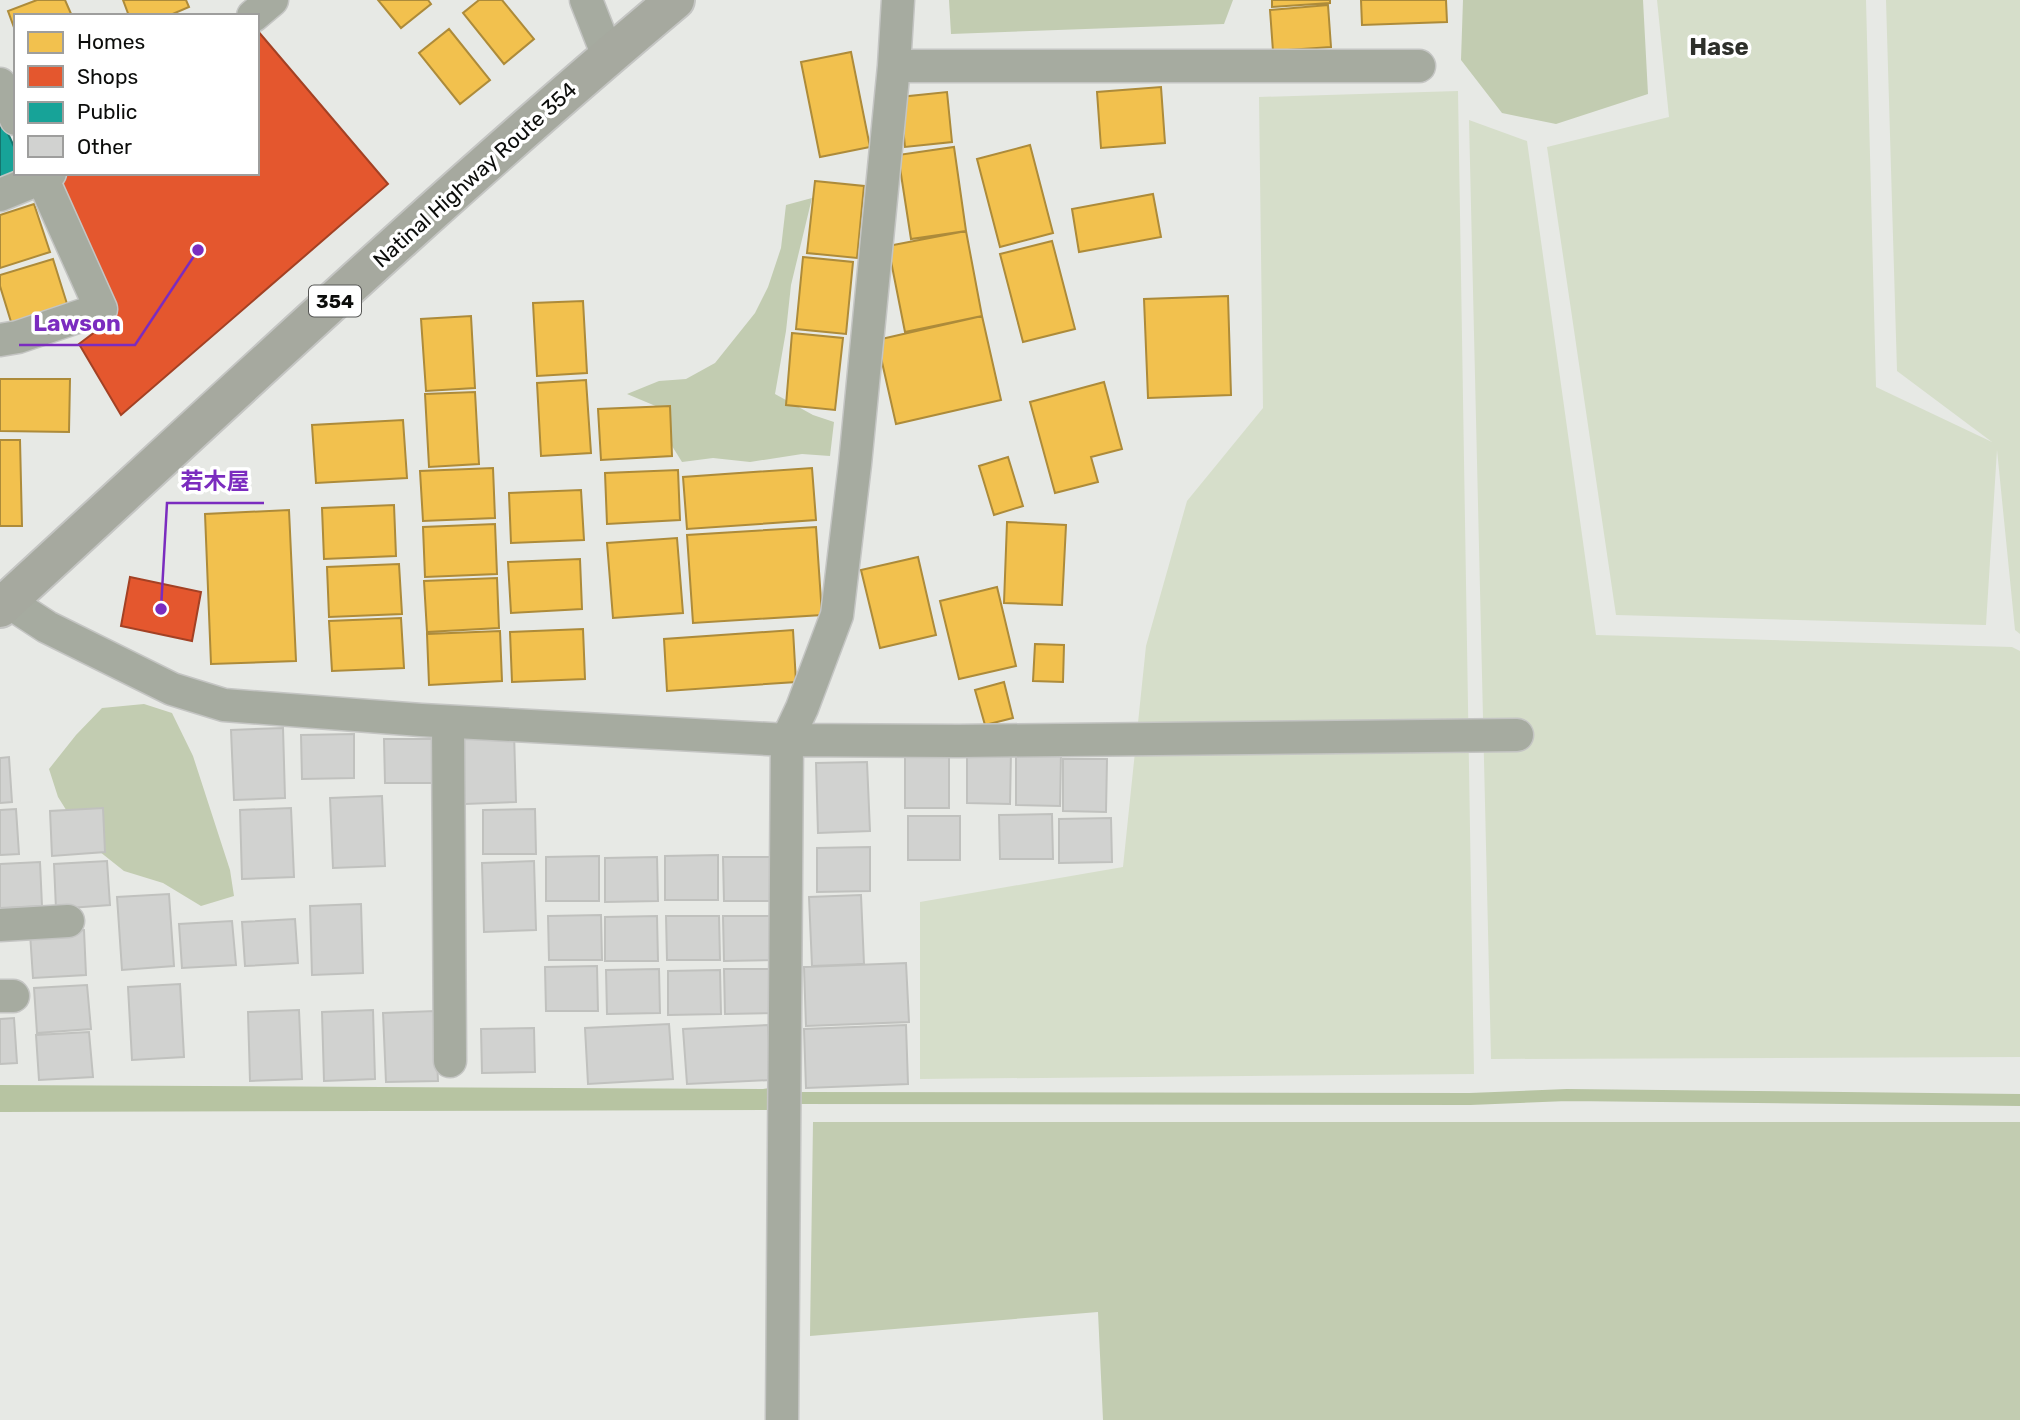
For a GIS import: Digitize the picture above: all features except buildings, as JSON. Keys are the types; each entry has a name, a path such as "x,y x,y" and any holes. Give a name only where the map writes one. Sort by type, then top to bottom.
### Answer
{"highway":[{"name":"Natinal Highway Route 354","path":"4,605 390,250 675,0"}],"street":[{"path":"255,14 272,0"},
{"path":"586,0 608,56"},
{"path":"782,1420 787,740 802,708 836,615 855,464 894,66 898,0"},
{"path":"894,66 1419,66"},
{"path":"0,84 14,115"},
{"path":"0,195 44,175 101,309 18,337 0,340"},
{"path":"4,605 172,689 224,705 448,722 787,740 959,741 1517,735"},
{"path":"448,722 450,1061"},
{"path":"0,925 68,921"}],"shaded area":[{"path":"949,0 1233,0 1224,24 951,34"},
{"path":"1463,0 1643,0 1648,94 1556,124 1502,113 1461,60"},
{"path":"1657,0 1866,0 1876,387 1992,442 1897,371 1886,0 2020,0 2020,634 2015,630 1997,450 1986,625 1616,615 1547,147 1669,117"},
{"path":"1458,91 1474,1074 920,1079 920,902 1123,867 1146,646 1187,501 1263,408 1259,97"},
{"path":"1469,120 1527,141 1596,635 2012,647 2020,651 2020,1057 1491,1059"},
{"path":"812,198 791,285 775,394 813,415 834,422 830,456 802,454 750,462 713,458 682,462 662,430 658,407 627,394 659,381 686,379 715,363 755,313 768,287 781,248 786,205"},
{"path":"144,704 172,713 193,756 230,870 234,896 201,906 163,883 124,871 85,840 58,797 49,769 76,735 102,708"},
{"path":"795,1084 772,1110 0,1112 0,1085 763,1089"},
{"path":"813,1122 2020,1122 2020,1420 1103,1420 1098,1312 810,1336"}],"waterway":[{"path":"795,1098 1470,1099 1567,1095 2020,1100"}],"place":[{"name":"Lawson","path":"198,250"},
{"name":"若木屋","path":"161,609"}],"district":[{"name":"Hase","path":"1719,47"}]}
